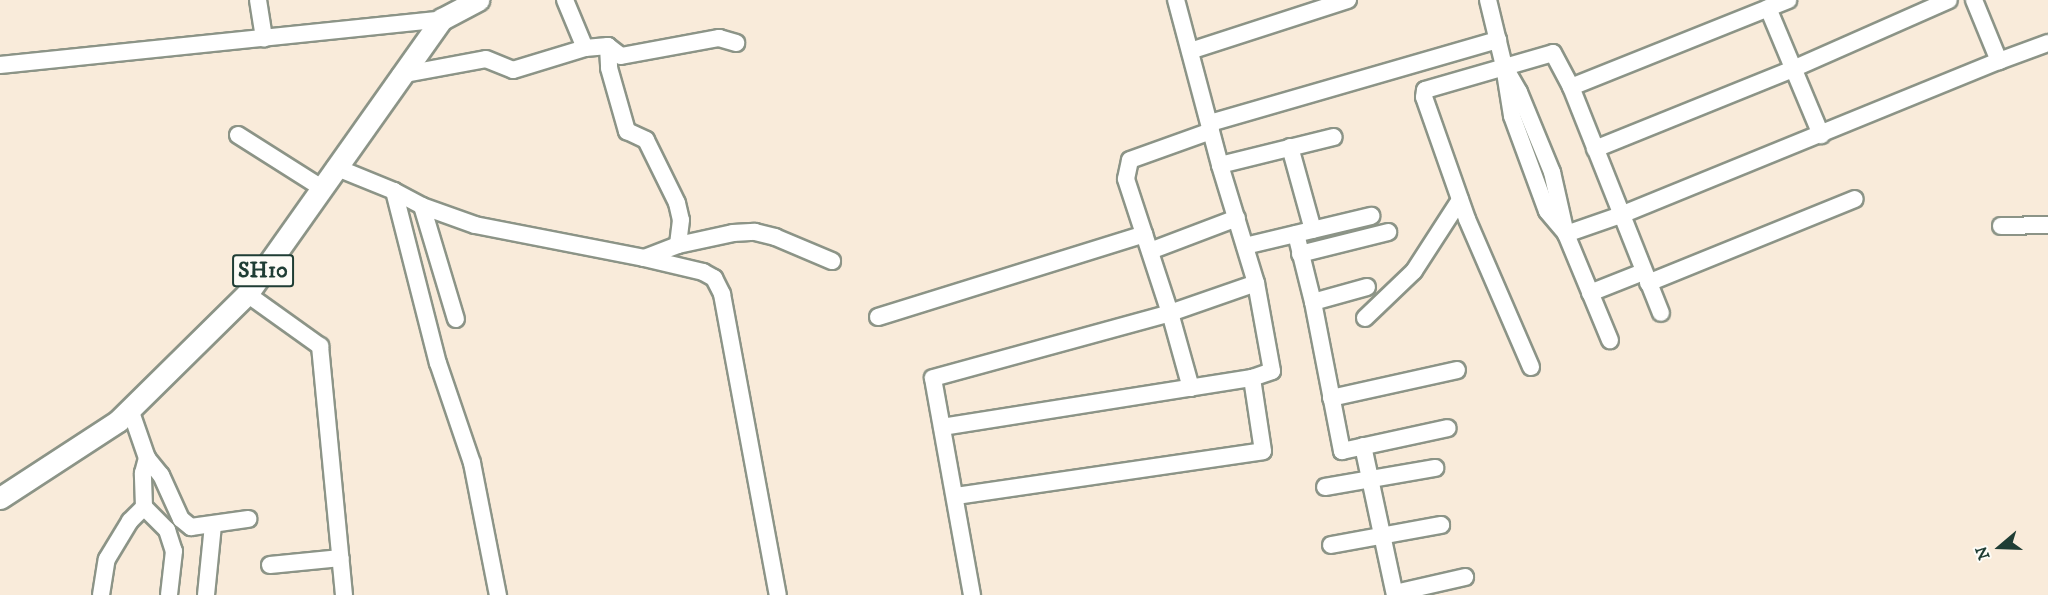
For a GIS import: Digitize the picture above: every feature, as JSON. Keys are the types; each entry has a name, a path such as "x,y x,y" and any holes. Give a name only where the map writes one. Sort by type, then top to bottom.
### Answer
{"main road":[{"name":"SH10","path":"0,498 118,421 246,294 323,189 335,167 400,75 442,20 478,0"}],"street":[{"path":"258,0 264,39"},
{"path":"565,0 585,48"},
{"path":"942,427 1252,378 1272,371 1256,283 1220,165 1176,0"},
{"path":"1190,51 1348,0"},
{"path":"1488,0 1504,66 1512,116 1547,211 1566,234 1610,340"},
{"path":"1571,87 1788,0"},
{"path":"1595,149 1795,68 1949,0"},
{"path":"1974,0 1999,61"},
{"path":"1768,8 1795,68 1821,135"},
{"path":"0,65 442,20"},
{"path":"400,75 486,59 513,70 585,48 608,46 621,56 718,38 736,43"},
{"path":"1191,388 1170,313 1126,178 1131,160 1210,127 1498,40"},
{"path":"1566,234 1620,215 1821,135 1999,61 2048,44"},
{"path":"608,46 609,68 627,131 646,140 677,203 681,220 678,245"},
{"path":"1531,367 1460,200 1424,97 1425,90 1553,53 1571,87 1620,215 1661,313"},
{"path":"238,135 323,189"},
{"path":"1220,165 1334,136"},
{"path":"1290,147 1313,230"},
{"path":"335,167 394,191 422,206 475,225 644,258 703,272 714,278 722,294 778,595"},
{"path":"394,191 438,363 472,463 498,595"},
{"path":"1590,293 1646,278 1855,199"},
{"path":"1365,318 1414,271 1460,200"},
{"path":"422,206 456,319"},
{"path":"1245,246 1371,216"},
{"path":"1150,251 1237,218"},
{"path":"2001,226 2048,225"},
{"path":"644,258 678,245 733,233 756,232 775,237 832,261"},
{"path":"1300,254 1388,232"},
{"path":"878,317 1144,234"},
{"path":"1296,234 1313,302 1342,451 1448,428"},
{"path":"972,595 933,378 1170,313 1256,283"},
{"path":"1313,302 1367,287"},
{"path":"246,294 320,346 344,595"},
{"path":"1331,398 1457,370"},
{"path":"956,496 1263,451 1252,378"},
{"path":"130,409 147,458 161,475 181,519 191,527 248,519"},
{"path":"1364,446 1395,594 1465,577"},
{"path":"101,595 107,559 130,521 144,507 144,473 147,458"},
{"path":"1325,487 1435,468"},
{"path":"144,507 167,530 174,551 169,595"},
{"path":"206,595 213,525"},
{"path":"1331,545 1441,525"},
{"path":"270,565 341,558"}]}
